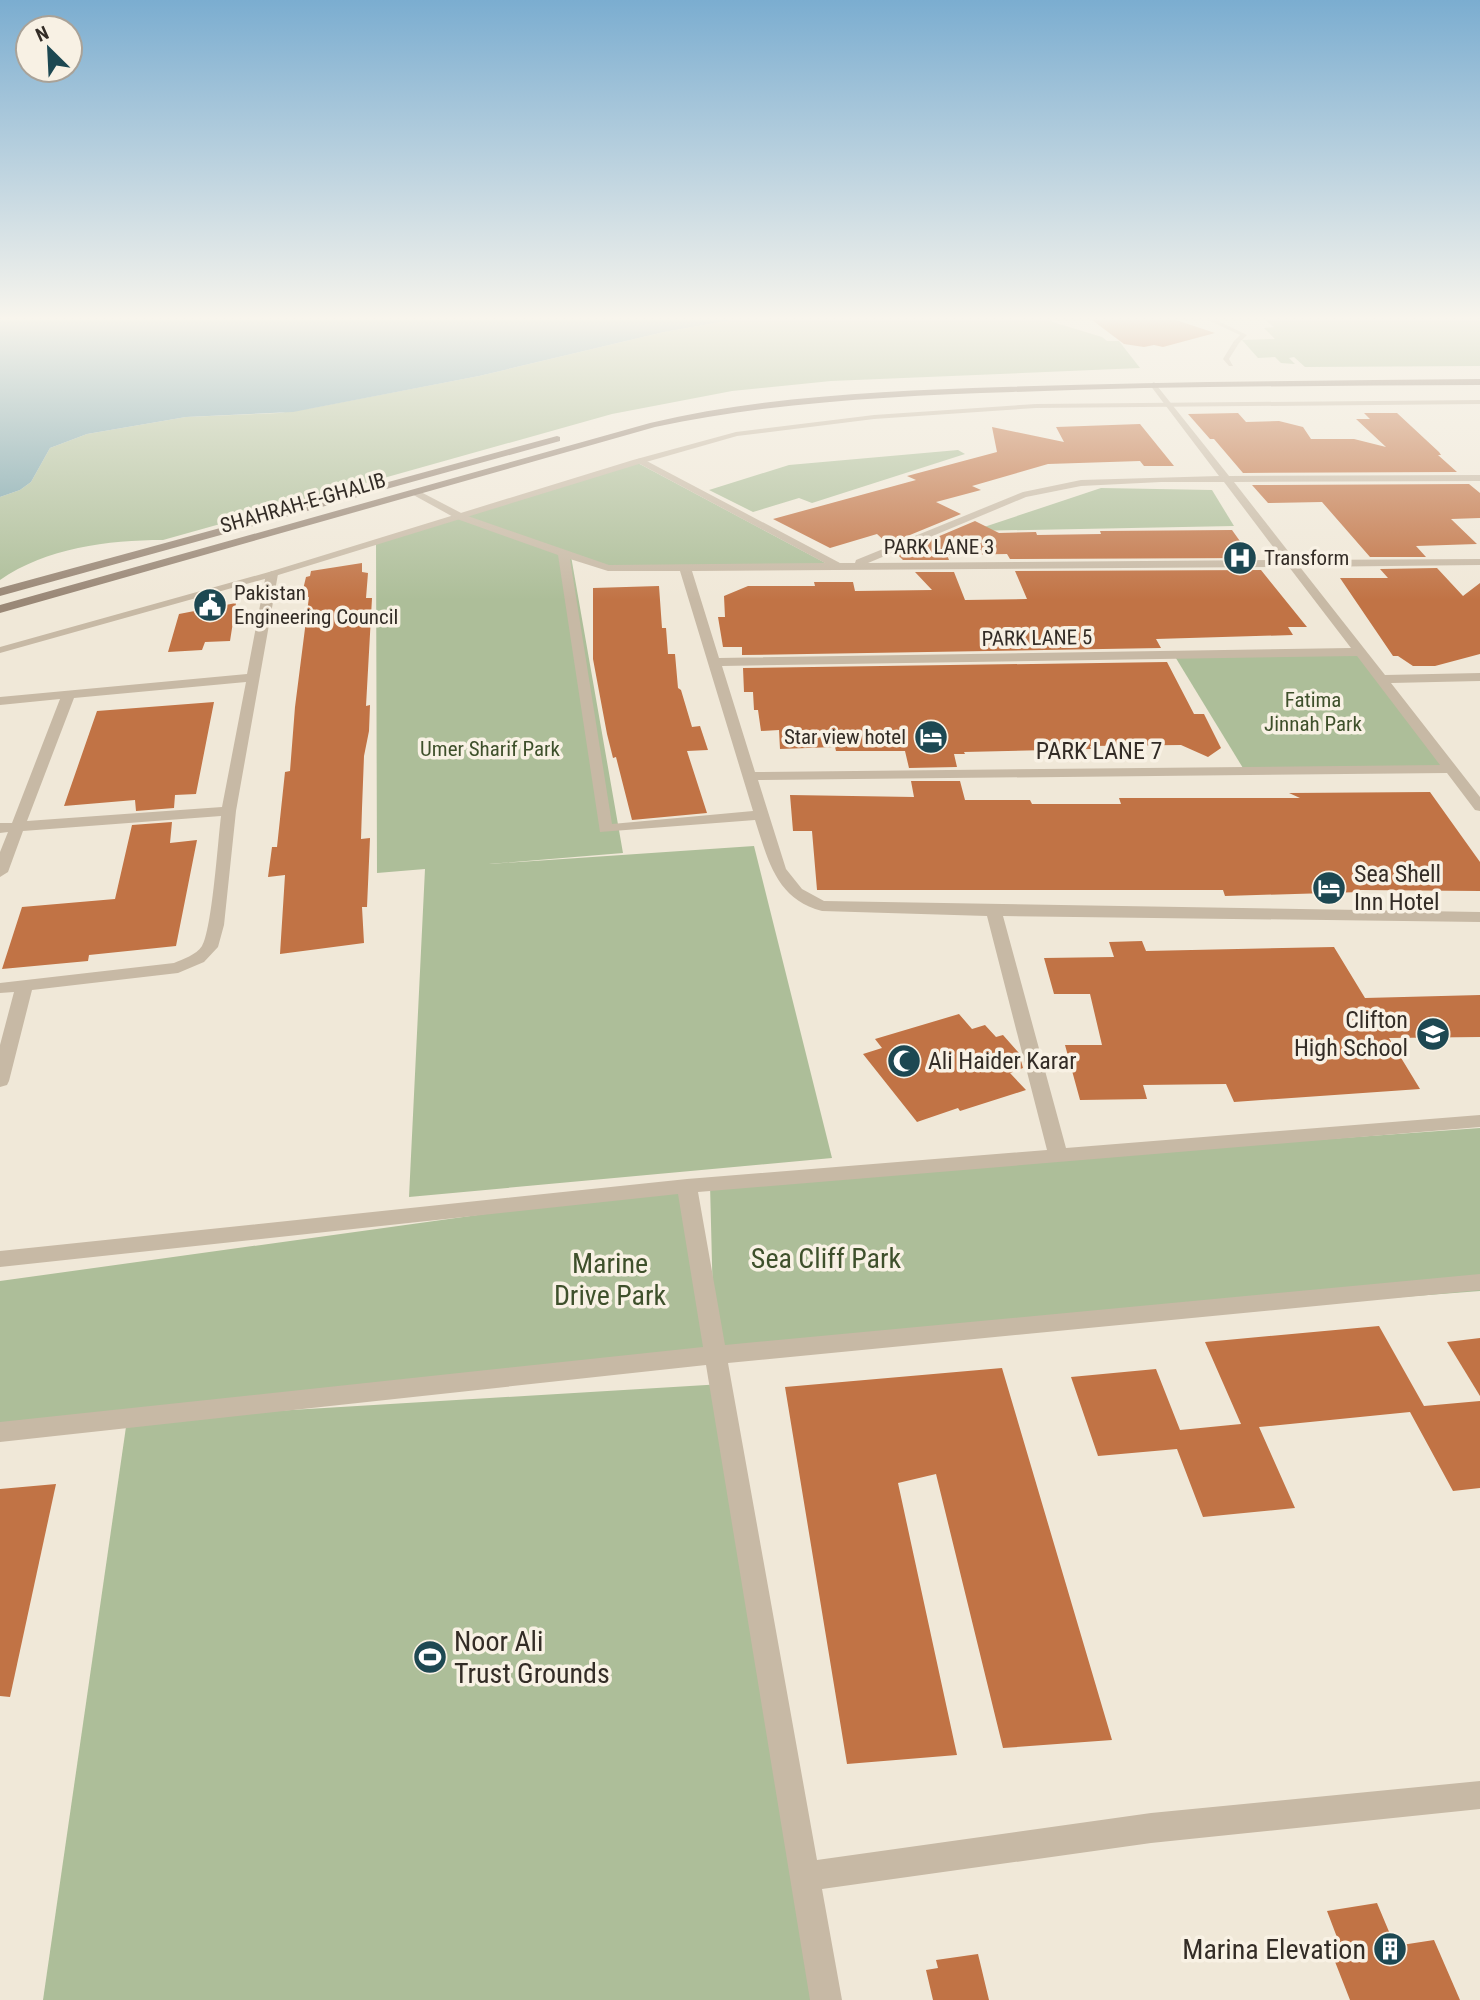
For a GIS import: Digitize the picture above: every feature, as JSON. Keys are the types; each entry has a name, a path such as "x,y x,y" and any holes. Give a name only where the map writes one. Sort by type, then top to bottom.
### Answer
{"main road":[{"path":"640,416 654,413"},
{"name":"SHAHRAH-E-GHALIB","path":"0,609 413,492 708,413"},
{"name":"SHAHRAH-E-GHALIB","path":"0,592 574,435"}],"street":[{"path":"1176,413 1480,807"},
{"path":"641,461 845,567 1023,495 1082,483 1161,479 1480,478"},
{"name":"PARK LANE 3","path":"413,492 461,516 608,568 1480,562"},
{"path":"564,554 605,829 761,816"},
{"path":"685,568 778,869 787,888 801,898 822,906 994,911 1480,917"},
{"path":"0,989 178,968 198,958 210,947 216,925 229,811 251,678 272,575"},
{"name":"PARK LANE 5","path":"714,662 1361,652"},
{"path":"1382,678 1480,677"},
{"path":"0,701 251,678"},
{"path":"0,872 69,693"},
{"name":"PARK LANE 7","path":"748,776 1451,769"},
{"path":"0,828 229,811"},
{"path":"994,911 1058,1154"},
{"path":"0,1081 24,986"},
{"path":"0,1259 687,1186 1480,1121"},
{"path":"687,1186 826,2000"},
{"path":"0,1432 715,1355 1480,1282"},
{"path":"804,1877 1152,1828 1480,1795"}],"lane":[{"path":"0,650 272,575 736,434 828,422 941,413"}],"green space":[{"path":"271,413 615,413 163,540 99,544 57,553 18,569 0,580 0,497 20,490 31,482 50,448 87,434 186,417"},
{"path":"958,450 965,454 812,503 799,498 753,512 709,490 789,465"},
{"name":"Umer Sharif Park","path":"636,462 833,567 608,568 571,556 623,853 489,864 754,846 832,1158 409,1197 425,869 377,873 376,543"},
{"path":"1101,488 1212,490 1234,526 972,531"},
{"name":"Fatima Jinnah Park","path":"1361,652 1451,769 1246,773 1174,655"},
{"path":"1480,1128 1480,1291 714,1350 0,1431 0,1281 687,1186 714,1342 710,1184"},
{"name":"Noor Ali Trust Grounds","path":"723,1384 825,2000 43,2000 127,1420"}],"water":[{"path":"0,413 264,413 186,417 87,434 50,448 31,482 20,490 0,497"}],"building":[{"path":"1238,413 1246,422 1279,421 1303,427 1311,439 1354,439 1386,447 1356,419 1370,419 1364,413 1397,413 1457,472 1243,473 1188,414"},
{"path":"1140,424 1174,466 1144,466 1140,461 1048,464 972,486 981,490 936,502 961,514 888,544 877,534 830,548 773,519 916,480 907,476 997,452 992,427 1064,442 1056,427"},
{"path":"1469,484 1480,493 1480,518 1451,519 1477,544 1416,546 1426,557 1370,557 1322,502 1268,503 1252,485"},
{"path":"975,521 999,533 1036,532 1037,535 1101,534 1100,531 1232,530 1252,558 1010,559 1007,554 947,555 949,560 903,560 897,554"},
{"path":"362,563 362,572 368,573 366,598 372,598 366,706 370,705 369,731 364,756 361,839 370,838 367,907 362,907 364,943 280,954 285,875 268,877 272,847 277,847 285,772 290,771 309,597 301,598 306,577 310,576 311,571"},
{"path":"1437,568 1463,596 1480,583 1480,654 1435,666 1413,666 1398,656 1393,656 1340,578 1388,578 1380,569"},
{"path":"1261,570 1307,627 1288,627 1293,635 1156,639 1161,648 742,655 742,647 723,647 718,617 725,617 724,596 748,586 815,586 814,582 853,582 855,591 932,590 915,572 954,572 965,600 1027,599 1015,571"},
{"path":"659,586 662,628 666,628 668,654 675,654 678,688 681,690 692,727 700,726 708,750 687,751 707,813 632,820 616,757 613,758 607,734 593,659 593,588"},
{"name":"Pakistan Engineering Council","path":"236,603 230,641 205,642 202,650 168,652 179,614"},
{"path":"1167,662 1194,714 1204,714 1221,748 1208,757 1181,745 1090,746 1091,749 964,752 965,754 954,754 957,767 909,768 905,751 836,751 835,747 780,749 779,730 761,731 758,710 754,710 753,692 744,692 743,668"},
{"path":"214,702 196,794 175,795 174,808 136,811 135,800 64,806 97,711"},
{"path":"911,781 960,781 965,800 1030,800 1032,804 1121,804 1119,798 1300,798 1289,793 1430,792 1480,862 1480,891 1360,890 1361,892 1225,896 1223,890 817,890 812,831 793,831 790,795 914,797"},
{"path":"172,822 170,843 197,840 176,946 89,955 88,961 2,969 22,907 115,899 132,825"},
{"path":"1142,941 1146,951 1334,947 1365,998 1480,995 1480,1037 1389,1038 1420,1089 1234,1102 1226,1084 1143,1085 1147,1099 1080,1100 1065,1045 1102,1045 1090,994 1054,994 1044,958 1114,957 1109,942"},
{"name":"Ali Haider Karar","path":"959,1014 972,1029 985,1025 996,1037 1003,1035 1019,1053 1023,1068 1010,1073 1026,1090 917,1122 863,1054 882,1048 875,1039"},
{"path":"1379,1326 1424,1406 1480,1401 1480,1488 1453,1491 1410,1412 1259,1427 1295,1508 1203,1517 1177,1449 1098,1456 1071,1377 1156,1369 1180,1430 1241,1424 1205,1342"},
{"path":"1480,1338 1480,1396 1447,1342"},
{"path":"1002,1368 1112,1740 1003,1748 936,1474 898,1483 957,1755 847,1764 785,1387"},
{"path":"56,1484 10,1697 0,1696 0,1489"},
{"name":"Marina Elevation","path":"1377,1903 1395,1946 1434,1940 1460,2000 1350,2000 1332,1954 1343,1953 1327,1911"},
{"path":"978,1954 989,2000 933,2000 926,1970 938,1968 936,1960"}],"place":[{"name":"Transform","path":"1240,558"},
{"name":"Pakistan Engineering Council","path":"210,605"},
{"name":"Star view hotel","path":"931,737"},
{"name":"Sea Shell Inn Hotel","path":"1329,888"},
{"name":"Clifton High School","path":"1433,1034"},
{"name":"Ali Haider Karar","path":"904,1061"},
{"name":"Noor Ali Trust Grounds","path":"430,1657"},
{"name":"Marina Elevation","path":"1390,1949"}],"park label":[{"name":"Sea Cliff Park","path":"826,1258"},
{"name":"Marine Drive Park","path":"610,1279"}]}
